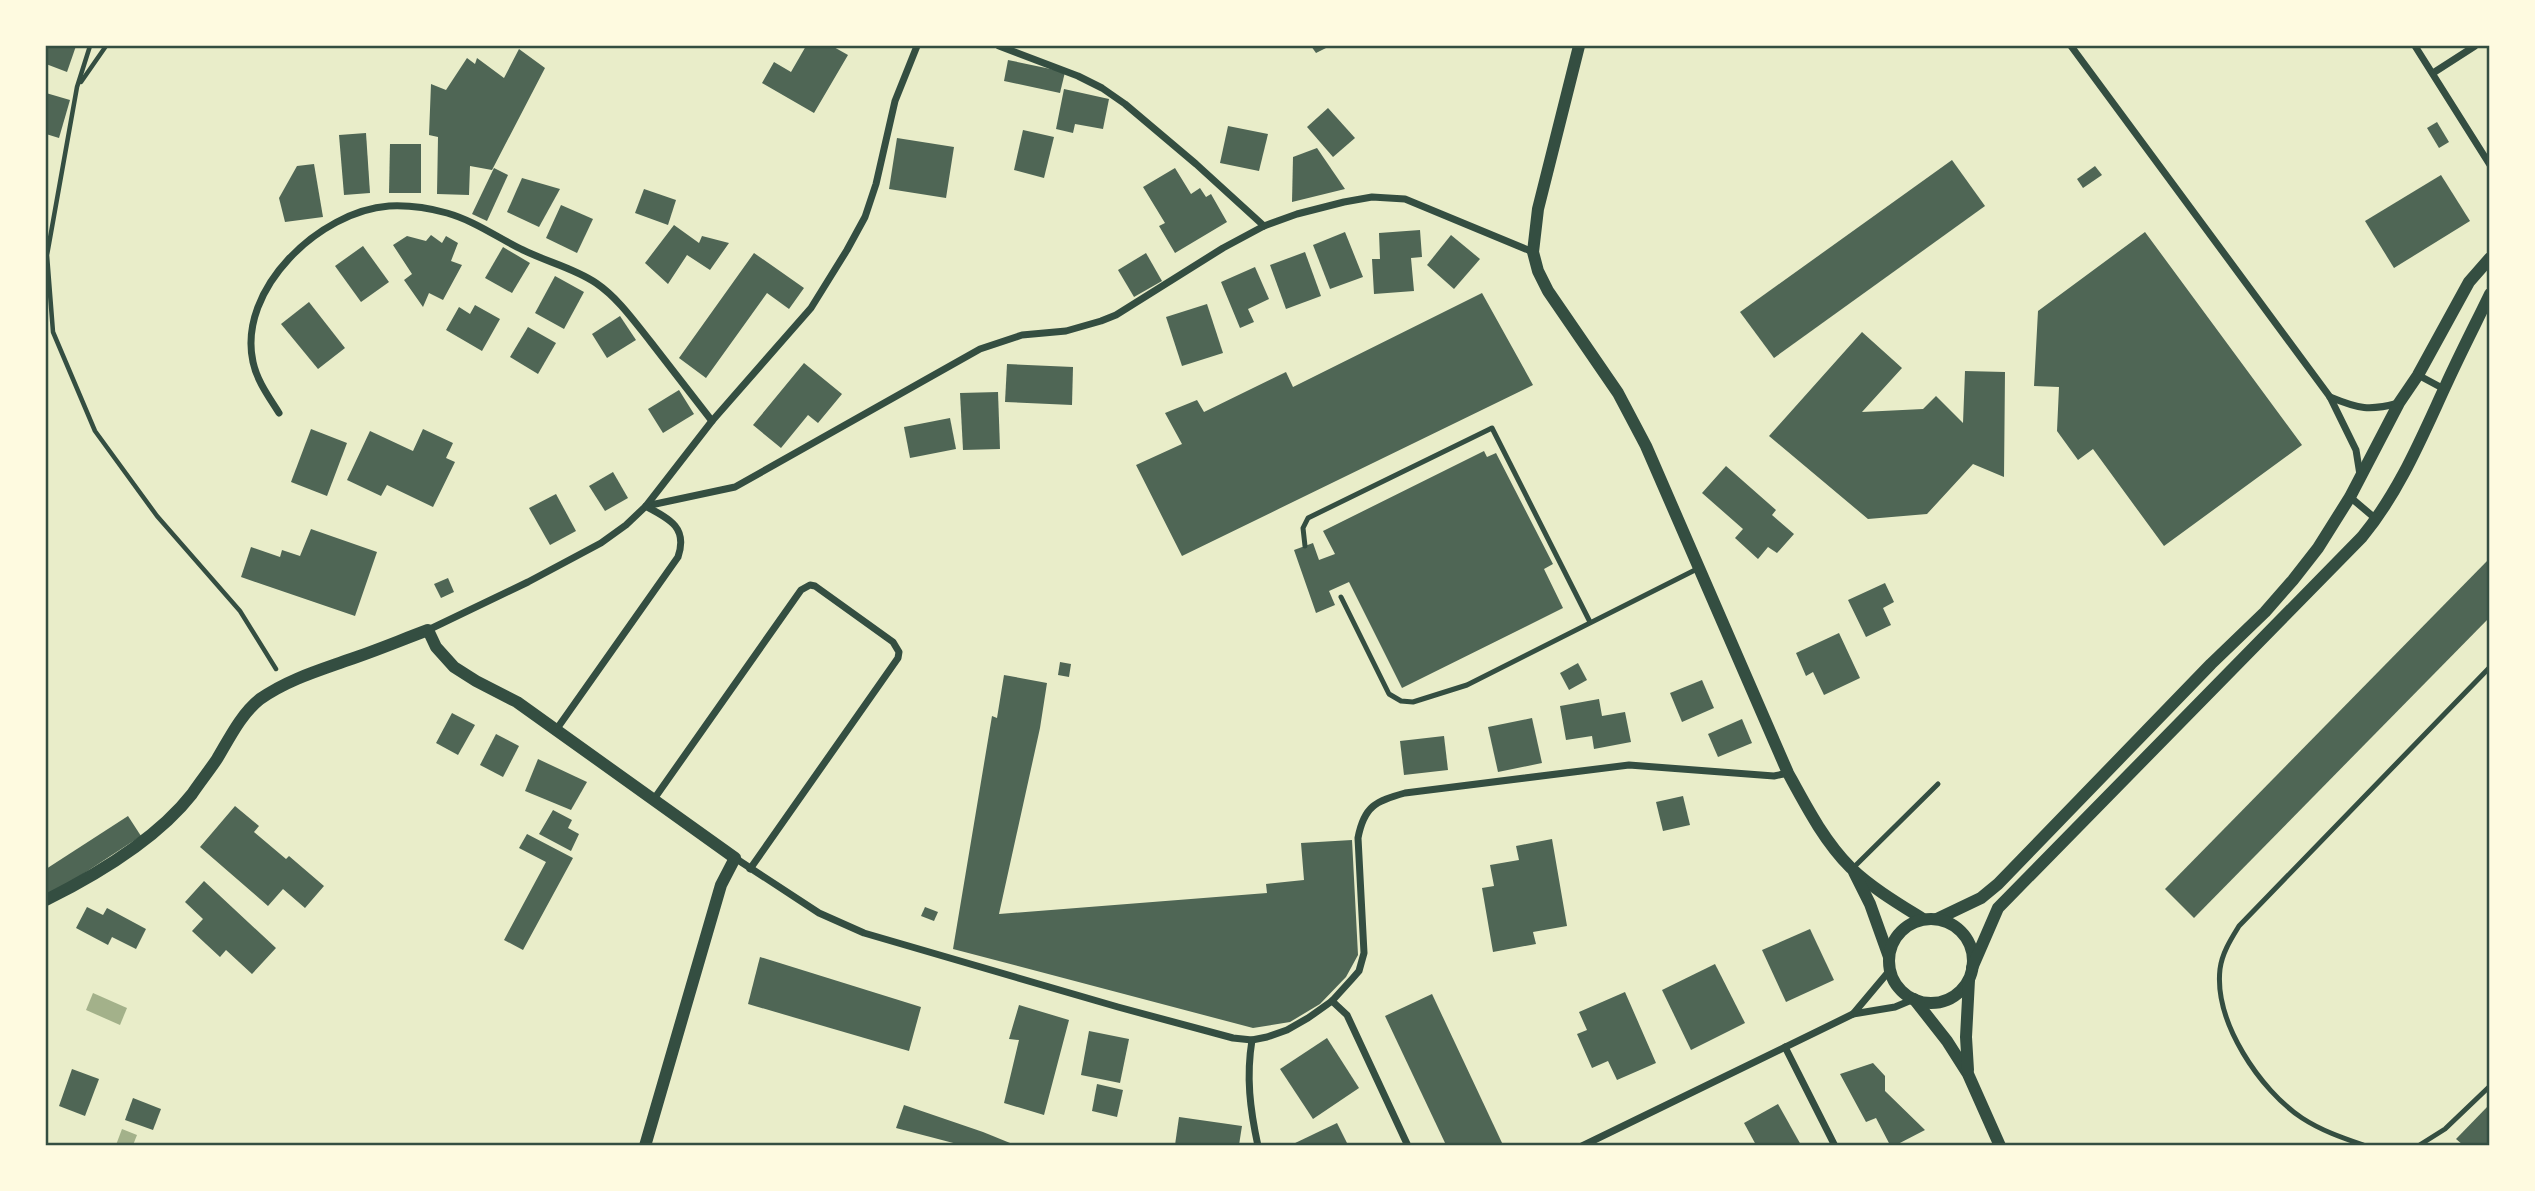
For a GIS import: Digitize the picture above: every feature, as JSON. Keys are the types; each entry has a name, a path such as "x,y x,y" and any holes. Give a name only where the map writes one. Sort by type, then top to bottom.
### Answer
{"street":[{"path":"46,900 78,884 160,826 189,797 242,719 258,701 284,684 428,630 528,582 601,542 626,525 646,506 712,421 811,308 847,250 876,184 895,101 916,46"},
{"path":"999,46 1102,88 1196,164 1264,226"},
{"path":"1579,46 1538,209 1533,252 1538,271 1548,291 1602,367 1633,422 1700,568 1788,773 1826,839 1852,869 1870,904 1895,982 1903,992 1914,999 1930,1003 1946,1000 1959,992 1970,974 1998,908 2362,537 2394,491 2490,295"},
{"path":"2071,46 2330,397 2356,450 2361,479"},
{"path":"2415,46 2490,165"},
{"path":"2433,73 2475,46"},
{"path":"646,506 735,487 980,349 1022,335 1066,331 1116,315 1223,248 1264,226 1297,214 1372,197 1405,199 1533,252"},
{"path":"279,413 259,382 252,360 251,330 257,304 290,256 312,239 333,225 360,213 388,206 422,208 448,214 484,228 522,250 595,283 624,308 712,421"},
{"path":"1937,919 1981,898 1998,884 2201,674 2265,612 2318,548 2361,479 2399,403 2418,375 2469,282 2490,258"},
{"path":"2418,375 2444,388"},
{"path":"2330,397 2350,406 2370,409 2399,403"},
{"path":"2350,497 2376,519"},
{"path":"555,730 678,557 682,539 678,530 661,514 646,506"},
{"path":"654,799 805,586 815,586 893,642 899,652 898,659 750,869"},
{"path":"428,630 436,647 454,667 517,702 735,859 819,912 886,940 1118,1007 1233,1038 1252,1040 1287,1030 1332,1001 1359,971 1364,953 1358,838 1361,821 1369,808 1382,800 1405,793 1629,765 1774,776 1788,773"},
{"path":"645,1146 721,885 735,859"},
{"path":"1852,869 1923,919"},
{"path":"1853,1014 1889,963 1892,943 1900,932 1923,919 1950,923 1961,931 1972,954 1966,1037 1968,1074"},
{"path":"1582,1146 1853,1014 1895,1007 1914,999"},
{"path":"1914,999 1947,1041 1968,1074 2000,1146"},
{"path":"1332,1001 1347,1015 1408,1146"},
{"path":"1252,1040 1248,1078 1250,1108 1258,1146"},
{"path":"1785,1046 1835,1146"}],"lane":[{"path":"1305,546 1303,528 1308,518 1492,428 1590,622"},
{"path":"1341,597 1390,694 1395,699 1406,702 1467,685 1700,568"},
{"path":"2366,1146 2323,1130 2301,1117 2280,1101 2265,1083 2238,1043 2228,1019 2222,995 2220,969 2226,946 2239,926 2490,667"},
{"path":"1852,869 1938,784"},
{"path":"2418,1146 2445,1129 2490,1086"}],"path":[{"path":"90,46 77,87 47,255 53,331 95,430 157,516 240,611 263,644 284,684"},
{"path":"77,87 106,46"}],"shaded area":[{"path":"93,993 127,1008 120,1025 86,1010"},
{"path":"122,1129 137,1135 133,1145 116,1145"}],"building":[{"path":"46,46 76,46 67,72 46,64"},
{"path":"806,46 832,46 848,55 814,113 762,83 774,62 791,72"},
{"path":"1311,46 1330,46 1316,53"},
{"path":"519,49 545,68 492,170 470,166 469,195 437,194 438,137 429,135 431,84 446,90 467,58 475,64 477,58 504,78"},
{"path":"1008,60 1065,72 1060,93 1004,81"},
{"path":"1064,89 1109,99 1103,129 1075,124 1073,133 1056,129"},
{"path":"46,93 70,100 59,138 46,134"},
{"path":"1328,108 1355,138 1333,157 1307,127"},
{"path":"2437,122 2449,142 2439,148 2427,128"},
{"path":"1228,126 1268,134 1259,171 1220,163"},
{"path":"1023,130 1054,137 1044,178 1014,170"},
{"path":"366,133 370,193 344,195 339,135"},
{"path":"897,138 954,147 946,198 889,189"},
{"path":"390,144 421,144 421,193 389,193"},
{"path":"1317,148 1345,189 1292,202 1293,157"},
{"path":"1952,160 1985,206 1774,358 1740,312"},
{"path":"314,164 323,217 285,222 279,198 297,166"},
{"path":"2095,166 2102,175 2083,188 2077,179"},
{"path":"494,168 508,175 487,221 472,214"},
{"path":"1175,168 1191,194 1200,188 1206,197 1211,194 1227,222 1175,253 1159,226 1165,223 1143,187"},
{"path":"2441,175 2470,221 2394,268 2365,221"},
{"path":"522,178 560,189 539,227 507,212"},
{"path":"644,189 676,200 668,225 635,213"},
{"path":"561,205 593,219 577,253 546,238"},
{"path":"674,225 699,243 702,236 729,243 710,270 687,255 668,284 645,263"},
{"path":"1420,230 1422,257 1411,258 1414,291 1374,294 1372,259 1380,259 1379,233"},
{"path":"1345,232 1363,277 1330,289 1313,245"},
{"path":"2145,232 2302,445 2164,546 2093,449 2078,460 2057,431 2059,387 2034,386 2038,311"},
{"path":"431,235 442,243 446,236 458,243 451,261 462,265 443,300 429,293 423,307 404,280 412,274 393,245 407,236 426,241"},
{"path":"1451,235 1480,259 1454,289 1427,265"},
{"path":"363,246 389,282 361,302 335,266"},
{"path":"503,247 530,263 512,293 485,278"},
{"path":"1305,252 1321,296 1286,309 1270,265"},
{"path":"754,253 804,288 789,309 767,293 706,378 679,358"},
{"path":"1146,253 1162,281 1134,297 1118,270"},
{"path":"1255,267 1269,299 1248,309 1254,322 1240,328 1221,282"},
{"path":"555,276 584,292 564,329 535,313"},
{"path":"1482,293 1533,385 1182,556 1136,465 1182,444 1165,413 1197,400 1204,412 1286,372 1293,387"},
{"path":"309,302 345,348 318,369 281,324"},
{"path":"1207,304 1223,353 1182,366 1166,317"},
{"path":"475,305 500,319 482,351 446,330 459,307 470,314"},
{"path":"620,316 636,340 607,358 592,334"},
{"path":"528,327 556,343 538,374 510,357"},
{"path":"1862,332 1902,368 1862,412 1923,409 1936,396 1963,423 1965,371 2005,372 2004,477 1973,464 1927,514 1868,519 1769,436"},
{"path":"804,363 842,394 818,423 808,415 781,448 753,425"},
{"path":"1007,364 1073,367 1072,405 1005,402"},
{"path":"679,390 694,414 663,433 648,409"},
{"path":"998,392 1000,449 963,450 960,393"},
{"path":"950,418 956,449 910,458 904,427"},
{"path":"311,429 347,443 327,496 291,482"},
{"path":"423,429 453,443 446,458 455,462 433,507 387,485 381,496 347,480 370,431 413,451"},
{"path":"1484,451 1487,457 1496,453 1553,564 1544,569 1563,608 1402,688 1349,582 1329,591 1335,605 1316,613 1294,550 1313,543 1319,560 1335,554 1323,531"},
{"path":"1726,466 1776,510 1772,515 1794,534 1777,553 1768,547 1758,559 1735,538 1743,529 1702,493"},
{"path":"613,472 628,498 605,511 589,486"},
{"path":"556,494 576,531 550,545 529,508"},
{"path":"311,529 377,552 355,616 241,577 251,547 280,557 282,550 300,556"},
{"path":"2489,559 2489,618 2194,918 2165,889"},
{"path":"448,578 454,592 441,598 434,584"},
{"path":"1885,583 1894,602 1883,608 1891,625 1866,637 1848,600"},
{"path":"1839,633 1860,678 1824,695 1813,672 1806,676 1796,653"},
{"path":"1060,662 1071,664 1069,677 1058,675"},
{"path":"1578,663 1587,680 1569,690 1560,673"},
{"path":"1004,675 1047,683 1040,728 999,914 1267,893 1266,884 1304,880 1301,843 1352,840 1358,955 1346,977 1320,1004 1290,1022 1253,1028 953,949 992,716 997,718"},
{"path":"1702,680 1714,708 1682,722 1670,693"},
{"path":"1599,699 1602,716 1625,712 1631,742 1594,749 1592,736 1566,740 1560,706"},
{"path":"452,713 475,725 458,755 436,743"},
{"path":"1532,718 1542,763 1498,772 1488,727"},
{"path":"1742,719 1752,743 1718,757 1708,734"},
{"path":"496,734 519,746 503,777 480,765"},
{"path":"1444,736 1448,770 1404,775 1400,741"},
{"path":"538,759 587,782 571,810 525,791"},
{"path":"1683,796 1690,825 1663,831 1656,802"},
{"path":"235,806 259,826 254,832 286,859 289,856 324,886 305,908 283,889 268,906 200,847"},
{"path":"553,810 572,820 568,828 579,834 571,851 539,834"},
{"path":"128,816 141,836 63,887 46,895 46,869"},
{"path":"527,834 573,858 523,950 504,940 546,862 519,848"},
{"path":"1552,839 1567,926 1533,932 1536,944 1493,952 1482,888 1494,886 1490,865 1519,860 1516,846"},
{"path":"204,881 276,948 252,974 226,950 220,957 192,931 203,919 185,902"},
{"path":"87,907 103,915 107,908 146,929 136,949 112,937 108,945 76,928"},
{"path":"925,907 938,912 934,921 921,916"},
{"path":"1810,929 1834,980 1786,1002 1762,950"},
{"path":"760,957 921,1007 909,1051 748,1004"},
{"path":"1715,964 1745,1023 1691,1050 1662,990"},
{"path":"1625,992 1656,1063 1617,1080 1608,1061 1592,1068 1577,1034 1587,1030 1579,1012"},
{"path":"1432,994 1503,1145 1446,1145 1385,1016"},
{"path":"1019,1005 1069,1020 1044,1115 1004,1103 1019,1040 1009,1039"},
{"path":"1089,1031 1129,1039 1120,1083 1081,1075"},
{"path":"1327,1038 1359,1088 1313,1119 1280,1069"},
{"path":"1873,1063 1885,1076 1885,1091 1925,1130 1896,1145 1890,1145 1876,1118 1866,1122 1840,1074"},
{"path":"72,1069 99,1079 85,1116 59,1106"},
{"path":"1097,1084 1123,1090 1117,1117 1092,1111"},
{"path":"133,1098 161,1109 153,1130 125,1120"},
{"path":"1778,1104 1801,1145 1756,1145 1744,1123"},
{"path":"904,1105 1015,1145 961,1145 896,1128"},
{"path":"2489,1105 2489,1145 2463,1145 2456,1139"},
{"path":"1179,1117 1242,1126 1239,1145 1175,1145"},
{"path":"1337,1123 1348,1145 1291,1145"}]}
